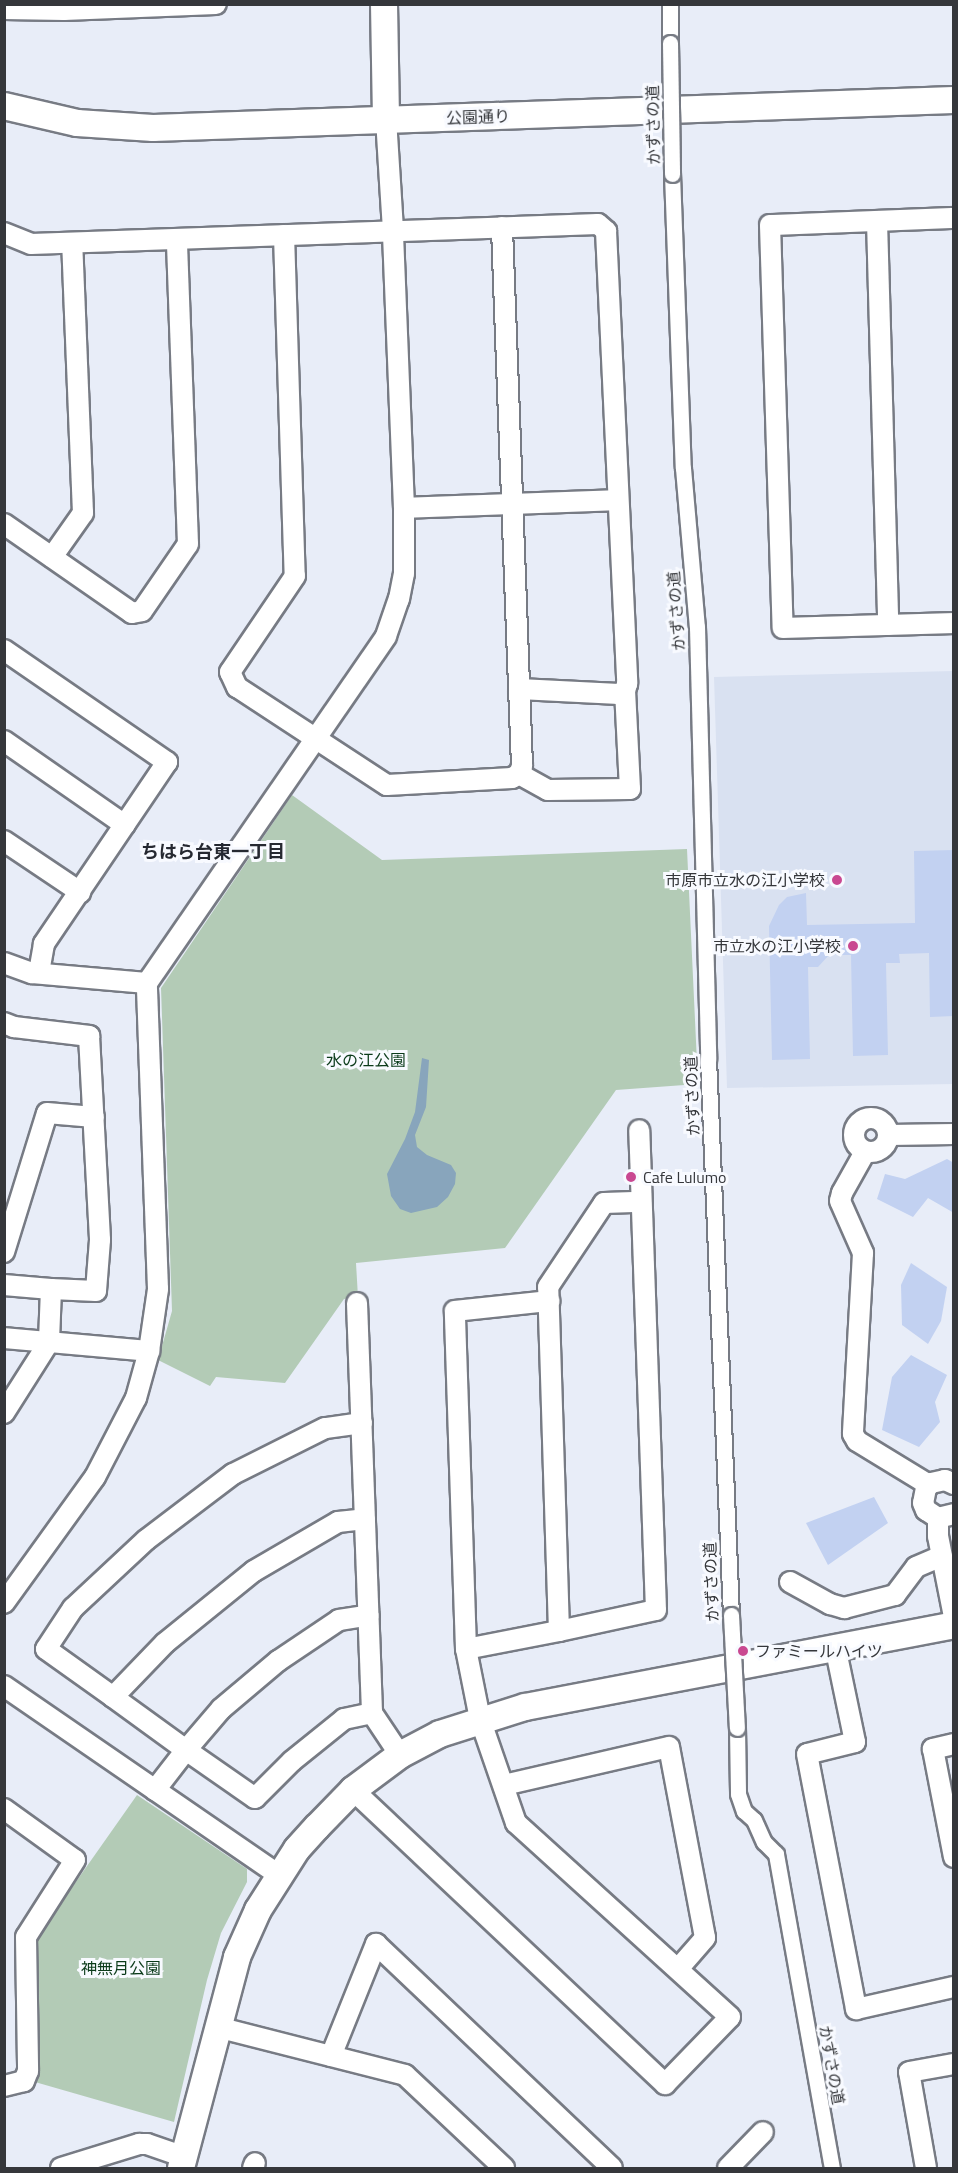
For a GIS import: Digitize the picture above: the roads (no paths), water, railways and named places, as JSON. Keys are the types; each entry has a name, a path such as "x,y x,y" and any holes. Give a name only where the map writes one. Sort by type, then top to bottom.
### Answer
{"street":[{"path":"4,9 216,4"},
{"path":"4,1603 95,1477 136,1398 149,1351 158,1289 147,983 386,636 399,599 404,573 404,508 393,230 386,120 384,4"},
{"name":"かずさの道","path":"670,4 672,174 684,468 697,627 708,1058 738,1794 744,1810 754,1820 764,1842 776,1854 832,2169"},
{"name":"公園通り","path":"4,106 77,123 115,127 954,100"},
{"path":"954,218 770,225 783,628 954,623"},
{"path":"877,221 888,625"},
{"path":"4,233 31,244 598,224 606,231 630,789 548,790 519,774"},
{"path":"284,235 295,576 230,672 237,687 387,784 512,778 519,774 522,766 502,227"},
{"path":"4,524 132,613 142,611 188,544 177,240"},
{"path":"52,557 83,513 72,243"},
{"path":"404,508 618,500"},
{"path":"4,650 167,762 44,944 39,973"},
{"path":"519,689 619,694 625,691"},
{"path":"4,741 125,825"},
{"path":"4,841 80,892"},
{"path":"4,963 39,973 147,983"},
{"path":"4,1023 14,1027 89,1036 100,1240 96,1291 4,1285"},
{"path":"4,1252 47,1113 94,1118"},
{"path":"871,1118 877,1119 887,1128 889,1135 884,1147 872,1153 866,1152 856,1143 854,1136 859,1124 871,1118"},
{"path":"466,1649 656,1610 639,1130"},
{"path":"889,1135 954,1134"},
{"path":"866,1152 842,1193 840,1201 863,1253 853,1434 857,1441 929,1485"},
{"path":"559,1631 548,1287 604,1203 641,1202"},
{"path":"4,1413 49,1342 51,1289"},
{"path":"353,1790 665,2084 730,2017 516,1823 480,1719 466,1649 455,1311 549,1301"},
{"path":"357,1303 372,1713 400,1755"},
{"path":"4,1338 149,1351"},
{"path":"362,1423 325,1428 233,1474 146,1540 73,1608 46,1648 255,1798 292,1761 344,1719 372,1713"},
{"path":"952,1480 938,1480 929,1485 923,1495 923,1503 926,1510 946,1516 938,1536 954,1617"},
{"path":"113,1697 165,1643 254,1571 338,1522 365,1519"},
{"path":"790,1582 830,1604 844,1608 895,1595 916,1567 942,1556"},
{"path":"155,1790 221,1709 278,1661 339,1620 369,1615"},
{"path":"61,2169 139,2144 147,2144 182,2163 237,1957 258,1910 297,1849 353,1790 400,1755 440,1734 480,1719 525,1707 954,1625"},
{"path":"836,1646 855,1742 807,1754 856,2009 954,1987"},
{"path":"4,1686 279,1875"},
{"path":"954,1744 933,1749 954,1857"},
{"path":"504,1785 669,1747 705,1938 678,1969"},
{"path":"4,1809 75,1860 26,1937 28,2071 24,2081 4,2086"},
{"path":"331,2056 376,1944 612,2169"},
{"path":"217,2027 405,2075 504,2169"},
{"path":"926,2169 909,2072 954,2064"},
{"path":"728,2169 763,2132"}],"water":[{"path":"422,1058 429,1060 426,1107 415,1135 417,1147 427,1155 451,1165 456,1173 455,1184 448,1197 437,1207 411,1213 400,1209 391,1196 387,1174 405,1139 415,1112"}],"place":[{"name":"市原市立水の江小学校","path":"837,880"},
{"name":"市立水の江小学校","path":"853,946"},
{"name":"Cafe Lulumo","path":"631,1177"},
{"name":"ファミールハイツ","path":"743,1651"}],"district":[{"name":"ちはら台東一丁目","path":"213,852"}],"park label":[{"name":"水の江公園","path":"366,1060"},
{"name":"神無月公園","path":"121,1968"}]}
